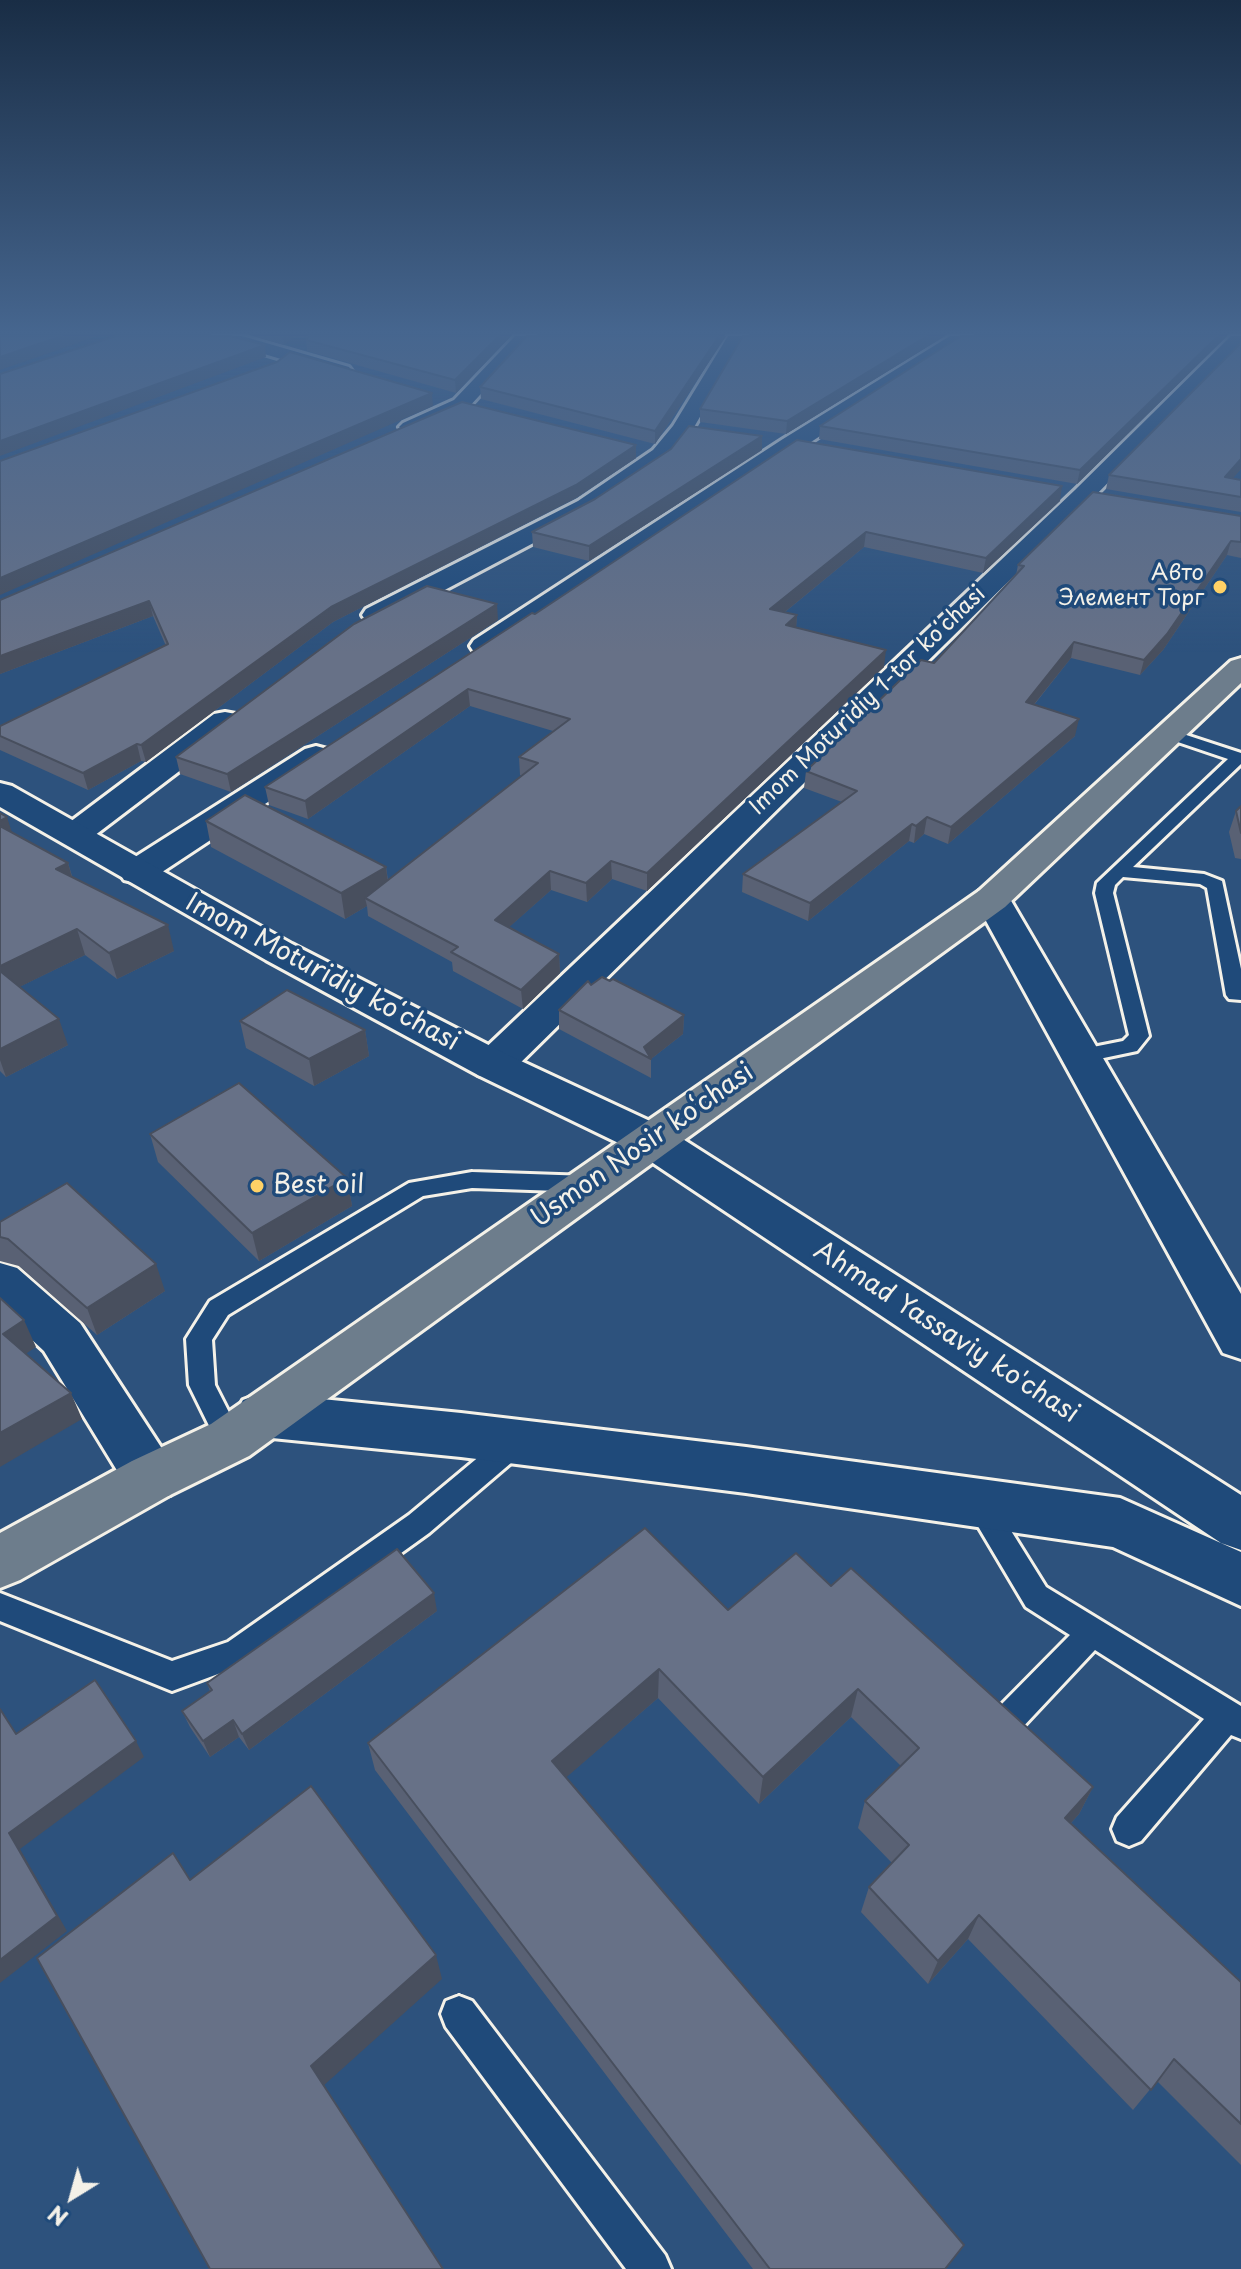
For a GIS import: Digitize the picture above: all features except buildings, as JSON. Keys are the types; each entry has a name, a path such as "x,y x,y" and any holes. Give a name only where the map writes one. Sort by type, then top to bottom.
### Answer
{"main road":[{"name":"Usmon Nosir ko‘chasi","path":"0,1562 246,1428 992,899 1241,667"}],"street":[{"path":"357,624 586,506 661,455 672,442"},
{"path":"778,442 822,449"},
{"path":"459,662 794,442"},
{"name":"Imom Moturidiy 1-tor koʻchasi","path":"493,1065 1097,498 1147,442"},
{"path":"630,448 661,455"},
{"path":"1052,490 1097,498"},
{"path":"74,835 246,705"},
{"path":"137,872 340,741"},
{"name":"Imom Moturidiy koʻchasi","path":"0,793 279,952 493,1065 651,1140"},
{"path":"992,899 1241,1339"},
{"name":"Ahmad Yassaviy ko'chasi","path":"651,1140 1241,1525"},
{"path":"0,1281 62,1337 151,1478"},
{"path":"246,1428 516,1442 746,1470 1120,1523 1241,1580"}],"lane":[{"path":"1080,1056 1130,1046 1139,1036 1104,893 1106,883 1240,758 1168,734"},
{"path":"1118,871 1204,879 1216,885 1236,995"},
{"path":"246,1428 202,1385 199,1339 219,1308 417,1189 472,1180 589,1184"},
{"path":"0,1607 172,1676 237,1653 437,1510 516,1442"},
{"path":"979,1505 1036,1597 1234,1720 1129,1829"},
{"path":"1008,1720 1093,1632"},
{"path":"459,2014 651,2269"}],"place":[{"name":"Авто Элемент Торг","path":"1220,587"},
{"name":"Best oil","path":"257,1186"}]}
